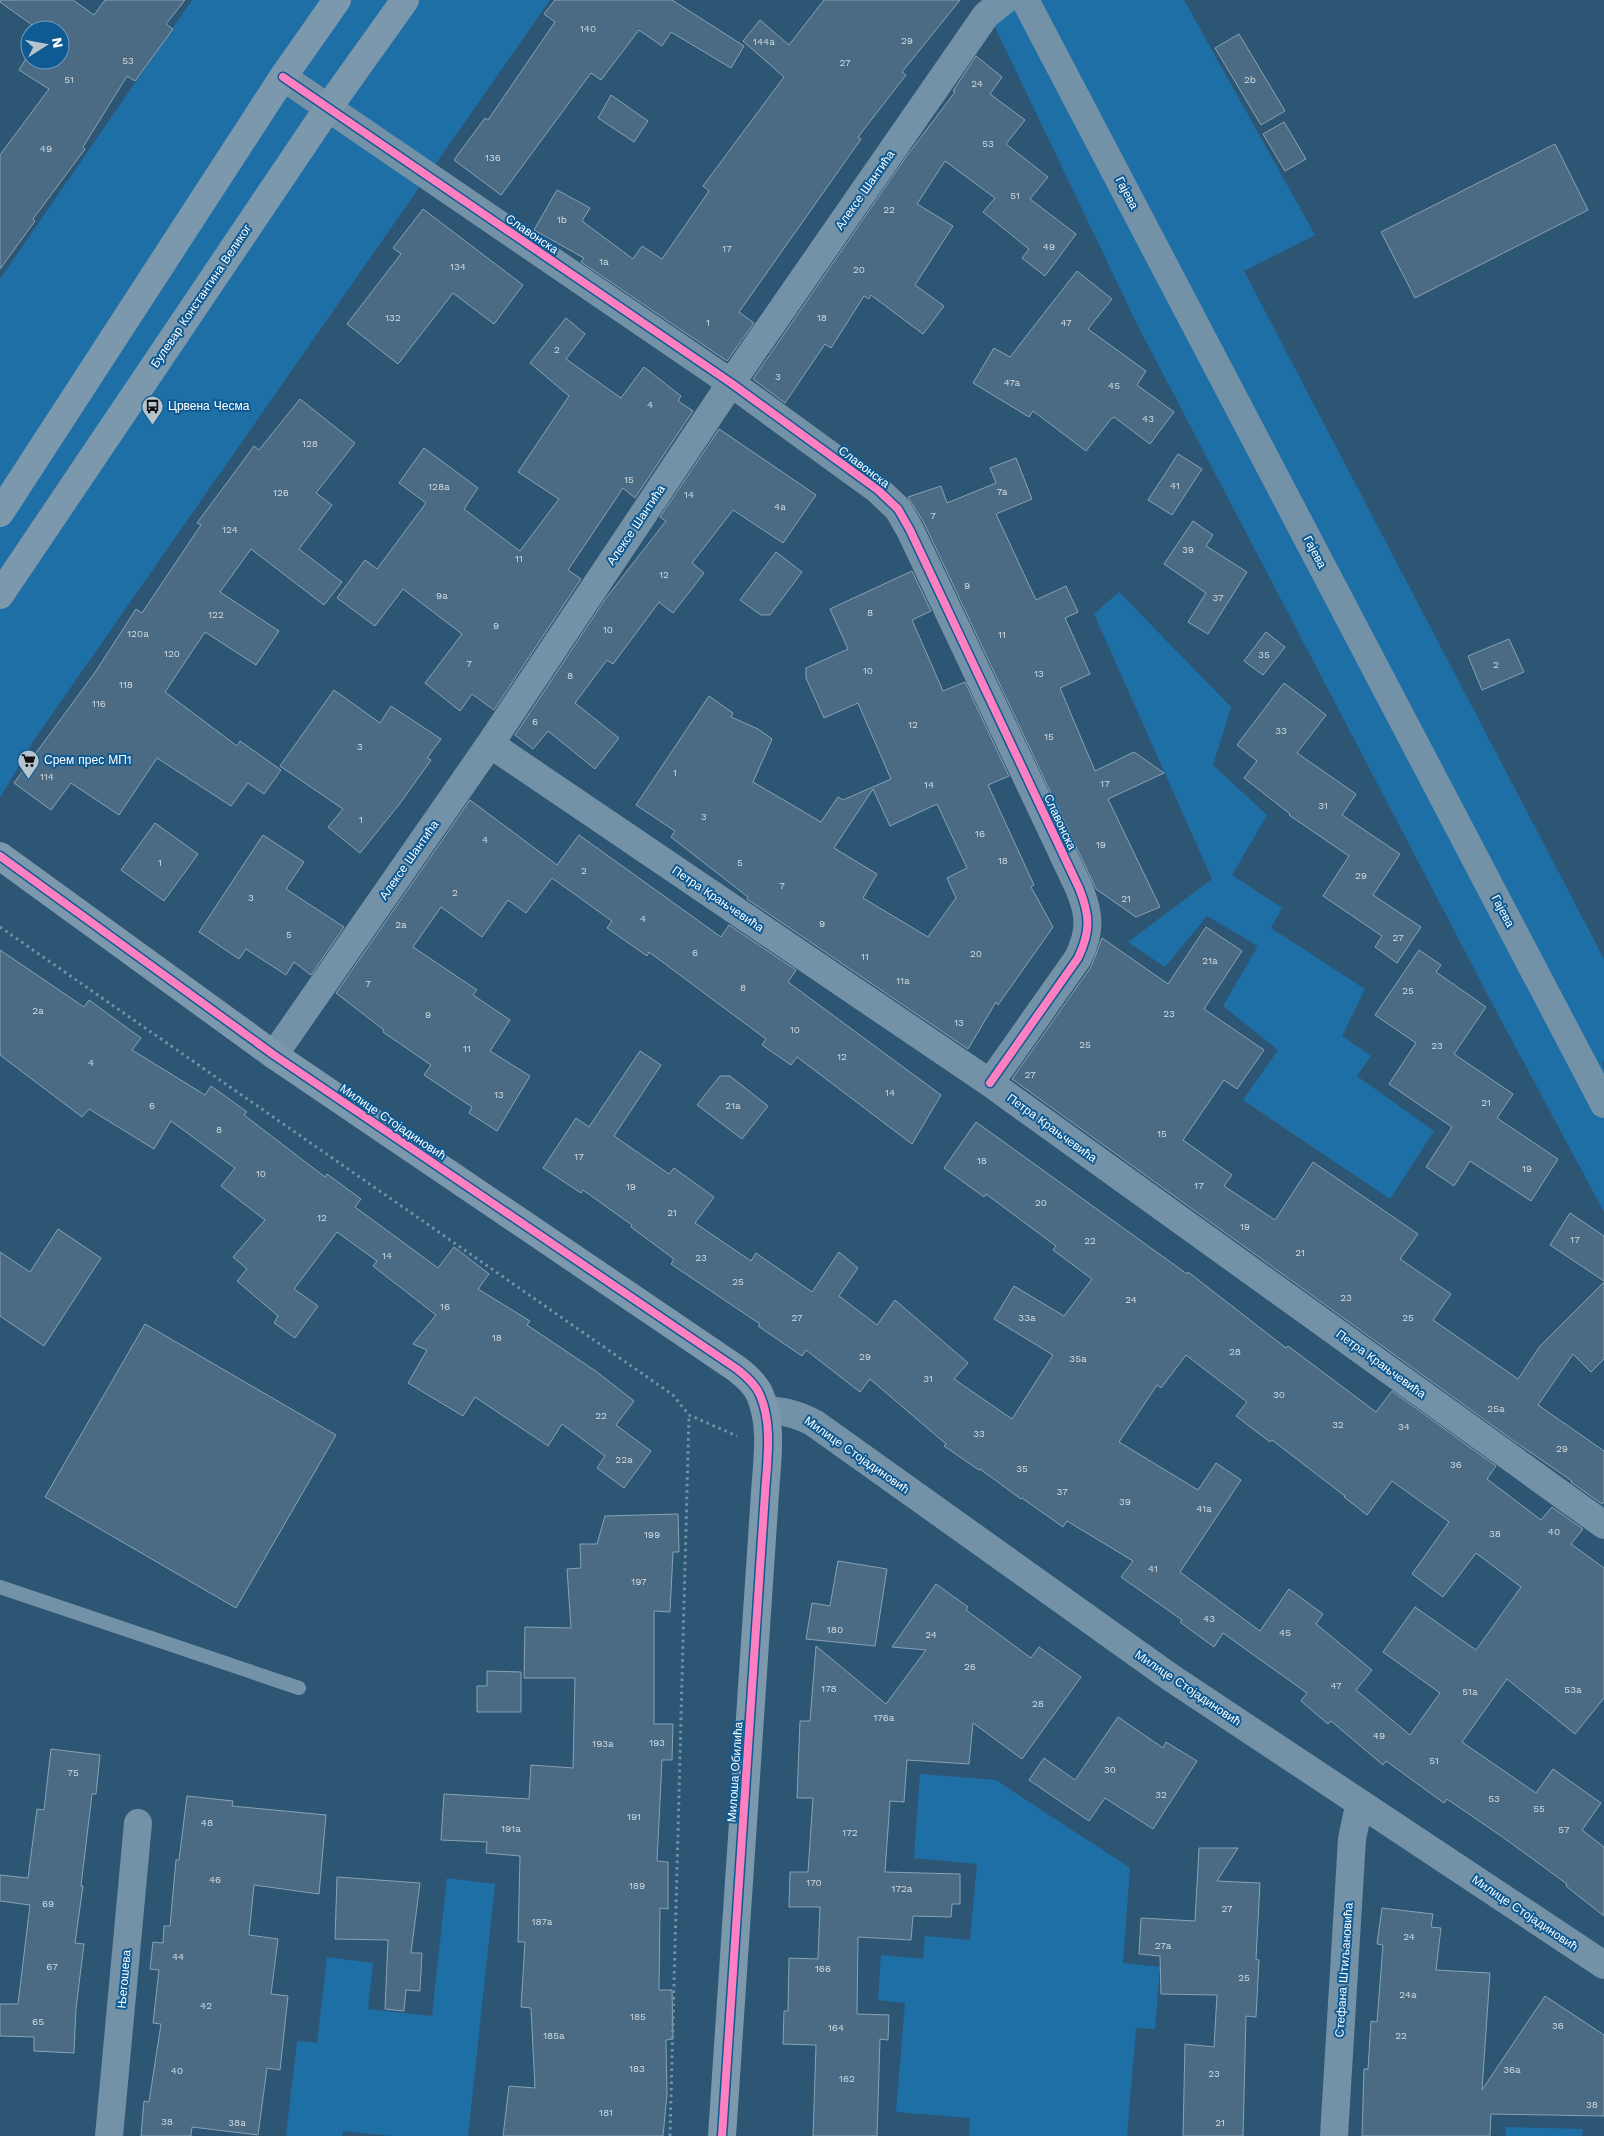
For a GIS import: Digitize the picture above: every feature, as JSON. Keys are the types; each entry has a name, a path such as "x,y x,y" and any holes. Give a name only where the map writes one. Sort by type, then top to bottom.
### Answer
{"street":[{"path":"0,513 283,77 337,0"},
{"name":"Булевар Константина Великог","path":"0,595 328,108 405,0"},
{"name":"Алексе Шантића","path":"274,1055 490,744 731,383 986,15 1005,0"},
{"name":"Гајева","path":"1026,0 1604,1104"},
{"name":"Славонска","path":"283,77 731,383 878,490 898,509 914,539 1085,903 1088,928 1085,943 1078,958 990,1083"},
{"name":"Петра Крањчевића","path":"490,744 990,1083 1604,1525"},
{"name":"Милице Стојадиновић","path":"0,856 274,1055 737,1369 750,1380 760,1394 765,1410 781,1410 796,1414 814,1423 1170,1677 1604,1965"},
{"name":"Милоша Обилића","path":"722,2136 767,1449 765,1410"},
{"name":"Стефана Штиљановића","path":"1334,2136 1352,1839 1357,1815 1362,1805"},
{"name":"Његошева","path":"109,2136 138,1822"}],"lane":[{"path":"0,1587 299,1688"}],"path":[{"path":"0,927 673,1395 689,1415 767,1449"},
{"path":"670,2136 689,1415"}],"shaded area":[{"path":"192,0 550,0 34,740 0,798 0,279"},
{"path":"982,0 1184,0 1315,235 1244,271 1604,959 1604,1061 1602,1063 1604,1068 1604,1212 1501,1020 1138,326"},
{"path":"1119,592 1231,707 1213,765 1267,815 1232,875 1282,908 1271,928 1365,989 1342,1036 1371,1056 1357,1076 1434,1131 1390,1199 1243,1100 1278,1050 1223,1006 1258,946 1207,916 1165,967 1128,942 1212,879 1094,614"},
{"path":"920,1774 996,1780 1130,1868 1123,1963 1160,1967 1155,2029 1136,2028 1127,2136 969,2136 970,2118 896,2112 905,2003 878,2000 881,1955 923,1959 925,1936 970,1940 977,1864 914,1858"},
{"path":"447,1878 495,1884 468,2136 393,2136 343,2131 342,2136 286,2136 297,2041 317,2043 327,1957 373,1963 368,2009 432,2016"},
{"path":"1506,2127 1583,2129 1582,2136 1506,2136"}],"building":[{"path":"0,0 73,0 94,15 105,0 185,0 166,24 173,29 135,81 127,76 83,147 85,149 33,219 35,221 0,269 0,155 49,89 19,70 20,68 20,70 70,70 70,20 25,20 0,2"},
{"path":"555,0 672,0 744,46 731,68 671,32 662,46 639,30 601,80 591,73 501,195 454,160 485,118 488,120 555,22 544,14"},
{"path":"824,0 960,0 902,72 906,75 858,137 861,139 739,312 754,323 727,361 581,262 584,258 534,230 557,190 590,208 582,221 633,259 642,246 662,259 709,191 703,186 784,77 743,41 760,20 789,45"},
{"path":"1239,34 1285,111 1261,125 1215,48"},
{"path":"976,56 1002,77 990,94 1025,120 1006,144 1048,177 1030,199 1076,234 1045,276 1022,258 1029,249 983,212 995,198 945,161 917,204 953,226 915,285 944,306 923,334 871,295 869,299 864,296 831,348 825,344 785,403 753,379 906,157 955,92 953,91"},
{"path":"611,95 648,121 634,142 598,118"},
{"path":"1284,122 1306,159 1285,171 1263,134"},
{"path":"1555,144 1588,210 1415,298 1381,232"},
{"path":"423,209 523,285 494,324 453,293 398,364 347,324 401,254 393,248"},
{"path":"1077,271 1112,299 1088,329 1146,371 1137,385 1174,412 1150,444 1114,417 1086,451 1033,411 1029,417 973,383 994,348 1010,357"},
{"path":"566,318 585,334 566,359 621,398 644,367 681,396 678,401 693,411 635,498 623,488 568,570 581,579 494,710 472,694 460,711 425,683 462,634 403,589 375,626 337,598 365,560 377,569 426,503 399,483 424,448 478,488 464,509 520,551 559,499 518,472 569,396 530,363"},
{"path":"300,399 355,443 316,493 332,505 299,549 342,582 324,605 251,549 220,592 279,631 256,665 205,632 165,692 237,746 240,741 281,770 264,794 248,783 231,806 157,758 119,815 71,783 51,810 14,783 96,671 136,609 142,613 201,525 197,523 254,446 259,450"},
{"path":"719,429 816,495 783,543 733,510 692,563 704,573 673,613 659,602 613,664 607,660 575,703 619,738 595,769 548,731 533,749 515,735 606,598 666,521 660,517"},
{"path":"1178,454 1202,469 1172,515 1148,500"},
{"path":"1016,458 1032,499 996,514 1036,600 1066,586 1078,612 1065,618 1090,674 1060,688 1095,771 1134,752 1164,773 1108,799 1160,907 1136,917 1096,889 924,523 908,497 941,486 947,503 996,483 990,468"},
{"path":"1193,521 1213,535 1206,546 1247,572 1208,634 1188,622 1206,593 1164,564"},
{"path":"776,552 802,572 770,615 761,615 740,600"},
{"path":"912,571 931,611 912,620 943,691 965,682 1009,776 988,785 1034,885 1031,887 1053,927 998,1005 996,1002 968,1049 747,899 748,897 671,837 675,831 636,805 709,696 733,713 731,717 758,729 772,739 753,782 821,822 838,797 843,800 891,779 858,703 824,718 806,678 806,668 848,649 830,609","holes":["873,789 890,826 937,804 967,868 947,878 956,898 928,937 863,898 877,874 834,848"]},
{"path":"1266,632 1285,647 1263,675 1244,661"},
{"path":"1509,639 1524,672 1482,690 1468,656"},
{"path":"1284,683 1326,715 1297,753 1356,794 1342,815 1400,854 1373,895 1421,927 1397,963 1375,947 1382,936 1323,896 1349,856 1289,815 1244,778 1257,761 1237,745"},
{"path":"334,690 380,723 391,706 441,739 427,758 431,760 401,802 360,853 328,827 343,809 280,766"},
{"path":"470,800 557,865 579,835 721,937 729,925 796,970 788,982 941,1095 912,1144 797,1057 791,1065 762,1045 766,1039 649,952 647,956 607,928 612,921 552,878 526,913 508,900 482,937 441,907 413,947 477,990 473,995 510,1020 490,1051 530,1076 497,1131 469,1113 472,1107 424,1075 431,1065 383,1032 384,1030 336,993"},
{"path":"155,823 198,854 164,901 121,870"},
{"path":"263,835 304,862 286,889 344,927 311,975 294,962 286,975 246,949 239,959 199,932"},
{"path":"1206,927 1242,951 1204,1009 1264,1050 1237,1089 1224,1080 1183,1140 1232,1175 1224,1186 1275,1220 1313,1162 1418,1234 1400,1259 1451,1294 1433,1320 1518,1379 1540,1346 1604,1282 1604,1359 1591,1372 1573,1354 1538,1405 1604,1451 1604,1502 1602,1504 1012,1079 1091,967 1102,938 1168,984"},
{"path":"0,950 84,1007 89,1000 141,1038 132,1050 205,1095 211,1086 247,1112 244,1115 325,1177 327,1174 361,1199 355,1207 438,1268 454,1247 489,1274 478,1289 530,1321 527,1325 597,1372 634,1401 616,1425 651,1451 624,1488 597,1468 605,1456 562,1424 548,1446 475,1397 463,1416 408,1383 427,1350 413,1344 436,1315 373,1266 377,1261 337,1232 294,1289 318,1306 295,1338 274,1323 278,1316 237,1281 247,1269 233,1257 265,1220 221,1186 235,1168 171,1121 154,1149 89,1109 82,1117 0,1055"},
{"path":"1419,950 1441,965 1436,972 1486,1007 1454,1054 1513,1094 1497,1118 1558,1159 1531,1201 1470,1161 1454,1186 1426,1167 1452,1127 1389,1084 1416,1043 1375,1015"},
{"path":"640,1051 661,1065 614,1136 669,1174 674,1168 714,1197 695,1223 751,1261 756,1253 812,1292 839,1252 858,1268 839,1296 877,1325 895,1300 968,1363 954,1379 1012,1419 1053,1355 994,1319 1014,1286 1064,1316 1092,1279 1053,1250 1056,1246 986,1194 984,1197 944,1168 976,1122 1187,1274 1188,1272 1286,1348 1288,1346 1376,1412 1392,1391 1496,1466 1487,1479 1541,1520 1552,1507 1583,1529 1571,1544 1604,1568 1604,1698 1575,1734 1507,1679 1462,1742 1536,1793 1553,1769 1601,1803 1582,1830 1604,1847 1604,1916 1566,1886 1567,1884 1447,1799 1444,1803 1386,1761 1383,1765 1331,1721 1328,1724 1301,1701 1307,1693 1223,1633 1214,1647 1180,1622 1182,1620 1121,1577 1133,1561 1067,1521 1063,1527 944,1446 946,1444 870,1379 860,1392 806,1350 802,1356 758,1326 760,1324 671,1264 674,1259 631,1227 632,1225 583,1190 581,1193 543,1168 576,1118 589,1127","holes":["1186,1355 1247,1402 1236,1416 1270,1442 1272,1440 1367,1515 1392,1481 1449,1522 1412,1574 1443,1597 1476,1553 1521,1587 1476,1650 1415,1607 1383,1652 1440,1693 1410,1735 1356,1690 1372,1670 1316,1624 1323,1614 1289,1589 1260,1631 1180,1572 1241,1480 1216,1463 1198,1490 1119,1442 1157,1385 1161,1388"]},
{"path":"720,1076 730,1076 768,1106 742,1139 697,1105"},
{"path":"1570,1213 1604,1236 1604,1281 1550,1245"},
{"path":"58,1229 101,1258 44,1346 0,1316 0,1252 30,1272"},
{"path":"145,1324 336,1435 236,1608 45,1497"},
{"path":"678,1514 679,1552 673,1552 670,1612 654,1611 654,1724 673,1724 672,1760 662,1760 657,1861 668,1862 668,1909 660,1908 659,1990 672,1990 673,2039 666,2040 667,2094 663,2136 503,2136 509,2086 535,2088 531,2008 521,2007 525,1942 518,1942 520,1856 486,1853 487,1842 441,1840 444,1794 529,1799 531,1765 573,1768 575,1678 524,1678 525,1627 571,1628 567,1569 581,1568 580,1544 597,1544 605,1516"},
{"path":"838,1561 887,1569 875,1646 806,1639 812,1603 830,1606"},
{"path":"936,1584 968,1607 966,1610 1031,1658 1039,1647 1081,1677 1022,1759 973,1723 969,1764 907,1760 904,1802 890,1801 885,1872 960,1874 960,1904 952,1904 951,1917 913,1916 911,1940 858,1937 857,2014 889,2015 888,2040 880,2039 877,2136 813,2136 816,2045 783,2044 784,2011 788,2011 789,1958 818,1959 820,1907 789,1907 790,1872 808,1872 813,1798 797,1798 800,1721 810,1721 816,1646 886,1704 926,1650 892,1647"},
{"path":"487,1671 521,1672 521,1712 477,1712 477,1686 487,1686"},
{"path":"1118,1717 1163,1748 1166,1742 1197,1761 1153,1829 1105,1798 1089,1821 1029,1780 1044,1758 1075,1780"},
{"path":"51,1749 100,1755 96,1794 92,1794 75,1943 84,1944 76,2008 74,2053 34,2051 34,2037 0,2036 0,2004 18,2004 30,1905 0,1901 0,1875 28,1878 37,1809 44,1810"},
{"path":"187,1796 233,1801 232,1806 326,1815 319,1894 254,1885 249,1935 278,1939 271,1994 288,1996 280,2070 267,2068 258,2135 192,2127 191,2136 141,2136 144,2101 149,2102 161,2024 153,2023 159,1970 150,1969 153,1942 163,1943 164,1926 170,1926 176,1860 179,1860"},
{"path":"1199,1848 1238,1848 1217,1881 1260,1883 1256,1959 1259,1960 1256,2017 1246,2016 1243,2136 1183,2136 1185,2044 1214,2047 1217,1995 1161,1994 1160,1956 1139,1954 1141,1918 1195,1921"},
{"path":"337,1877 420,1883 411,1953 422,1953 420,1991 406,1990 404,2011 385,2009 388,1940 335,1939"},
{"path":"1382,1908 1433,1914 1431,1927 1441,1928 1436,1970 1490,1973 1482,2090 1545,1996 1604,2035 1604,2116 1491,2114 1490,2136 1362,2136 1364,2069 1368,2069 1371,2021 1377,2022 1383,1945 1377,1944"}],"cycle path":[{"path":"283,77 731,383 878,490 898,509 910,530 1079,888 1087,915 1087,931 1078,958 990,1083"},
{"path":"0,856 274,1055 737,1369 758,1391 767,1418 768,1456 722,2136"}],"place":[{"name":"Црвена Чесма","path":"152,425"},
{"name":"Срем прес МП1","path":"28,779"}]}
